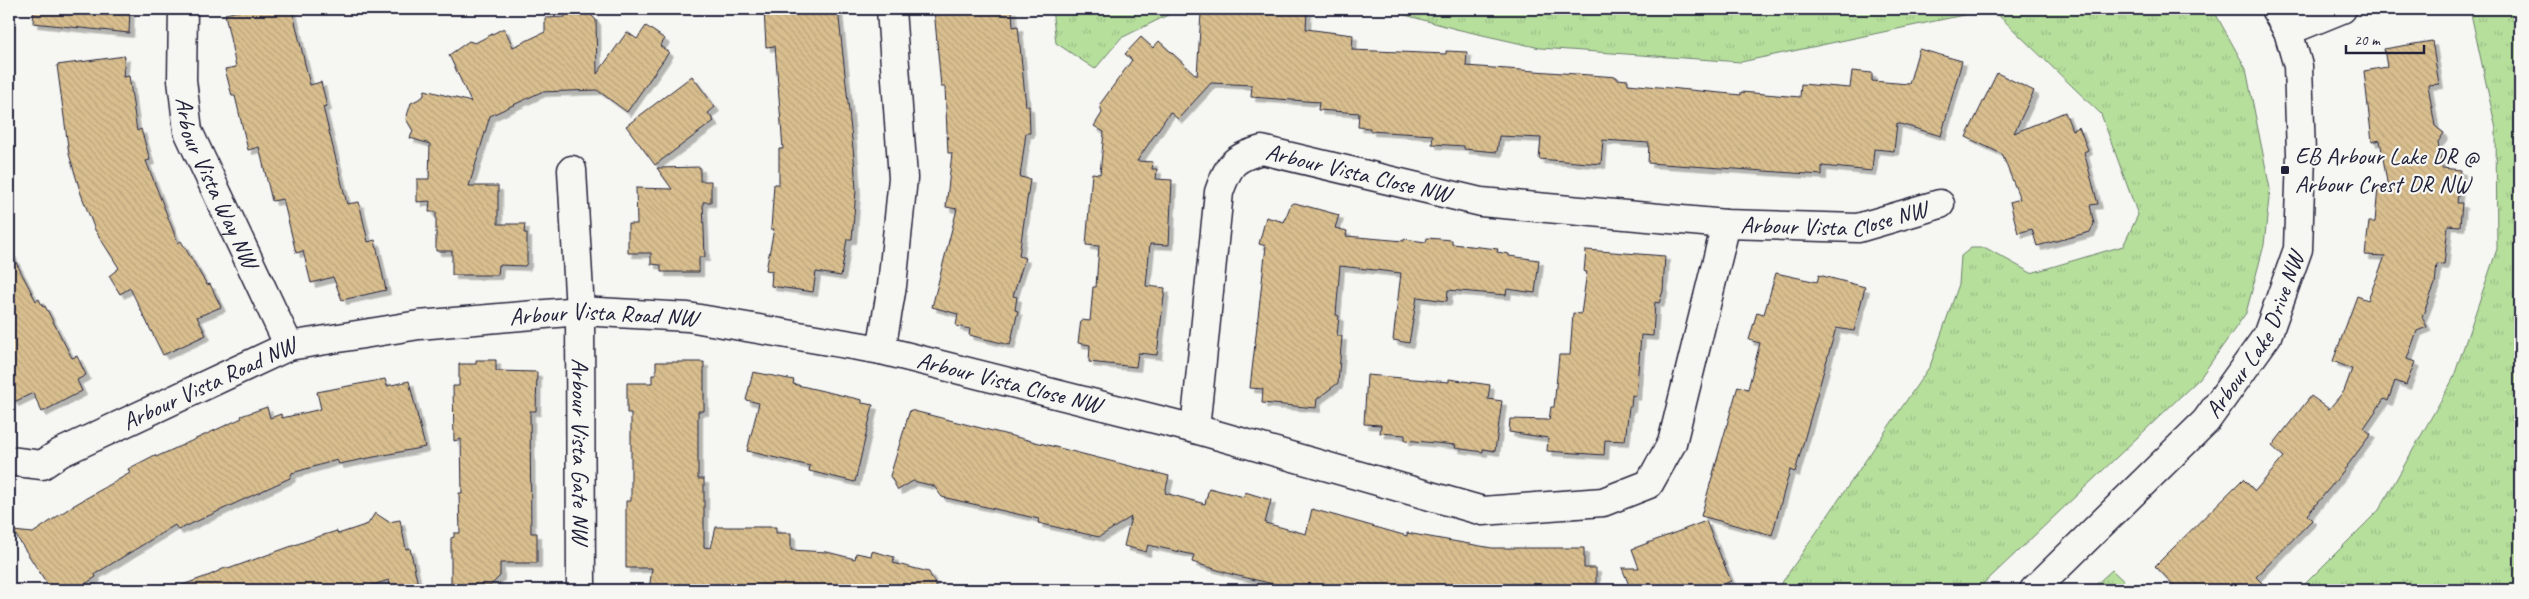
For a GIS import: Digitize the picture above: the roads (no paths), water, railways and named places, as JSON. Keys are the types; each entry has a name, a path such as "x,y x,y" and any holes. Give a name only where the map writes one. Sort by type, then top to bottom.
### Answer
{"street":[{"name":"Arbour Vista Way NW","path":"183,9 182,80 188,131 289,346"},
{"path":"881,350 892,286 903,178 891,9"},
{"path":"2281,20 2342,9"},
{"name":"Arbour Lake Drive NW","path":"2034,590 2206,421 2267,336 2298,249 2302,154 2298,66 2281,20"},
{"name":"Arbour Vista Close NW","path":"1196,429 1219,192 1228,166 1244,155 1262,150 1480,202 1726,224 1858,228 1940,204"},
{"name":"Arbour Vista Gate NW","path":"572,170 580,311 581,590"},
{"name":"Arbour Vista Close NW","path":"881,350 1196,429 1483,511 1602,502 1649,484 1672,443 1726,224"},
{"name":"Arbour Vista Road NW","path":"9,461 42,465 60,453 289,346 419,325 580,311 688,317 881,350"}],"place":[{"name":"EB Arbour Lake DR @ Arbour Crest DR NW","path":"2285,170"}]}
